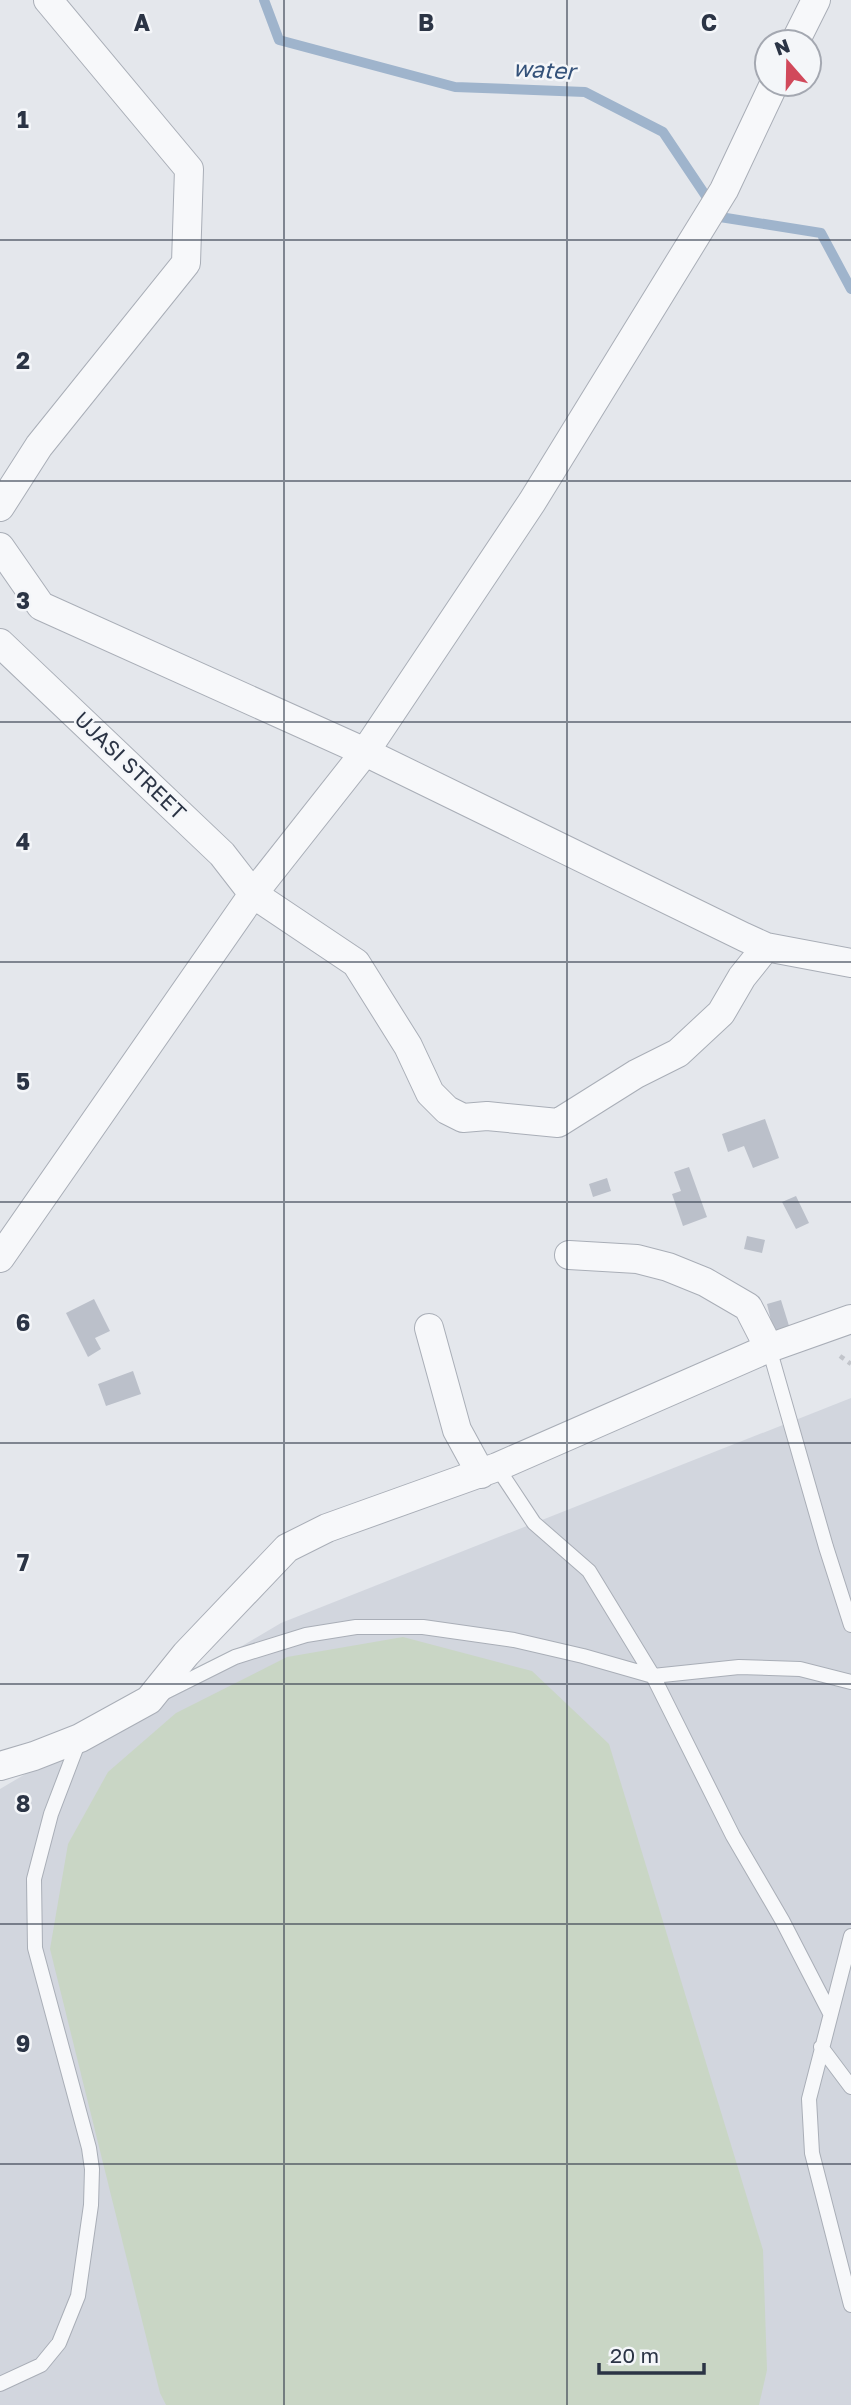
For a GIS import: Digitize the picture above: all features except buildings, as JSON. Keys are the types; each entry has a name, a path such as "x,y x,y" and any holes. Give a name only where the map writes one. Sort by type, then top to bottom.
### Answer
{"street":[{"path":"0,507 39,446 186,263 189,169 48,0"},
{"path":"801,28 816,0"},
{"path":"0,1258 253,894 365,751 532,502 724,190 767,98"},
{"path":"0,547 41,606 365,751 766,947 851,963"},
{"name":"UJASI STREET","path":"0,643 222,854 253,894 356,963 408,1046 430,1093 447,1110 463,1118 488,1116 558,1123 636,1074 678,1053 721,1013 742,977 766,947"},
{"path":"569,1255 637,1259 668,1267 705,1282 748,1307 769,1348"},
{"path":"0,1766 80,1738 149,1700 186,1654 287,1548 327,1528 489,1470 769,1348 851,1319"},
{"path":"429,1328 457,1430 489,1470"}],"lane":[{"path":"769,1348 851,1625"},
{"path":"489,1470 534,1523 589,1571 653,1676 733,1836 782,1920 830,2012"},
{"path":"149,1700 235,1657 306,1635 356,1628 423,1627 514,1640 653,1676 739,1668 800,1669 851,1682"},
{"path":"0,2384 41,2365 59,2343 78,2296 91,2205 92,2169 89,2148 35,1948 34,1880 51,1814 80,1738"},
{"path":"851,1936 809,2099 812,2152 851,2305"},
{"path":"821,2047 851,2087"}],"shaded area":[{"path":"851,1398 851,2405 0,2405 0,1789 281,1623"}],"green space":[{"path":"403,1637 532,1671 609,1744 763,2250 767,2370 759,2405 166,2405 160,2393 50,1949 68,1844 108,1772 176,1713 287,1657"}],"waterway":[{"name":"water","path":"264,0 279,40 455,87 585,92 663,132 720,217 821,233 851,289"}]}
